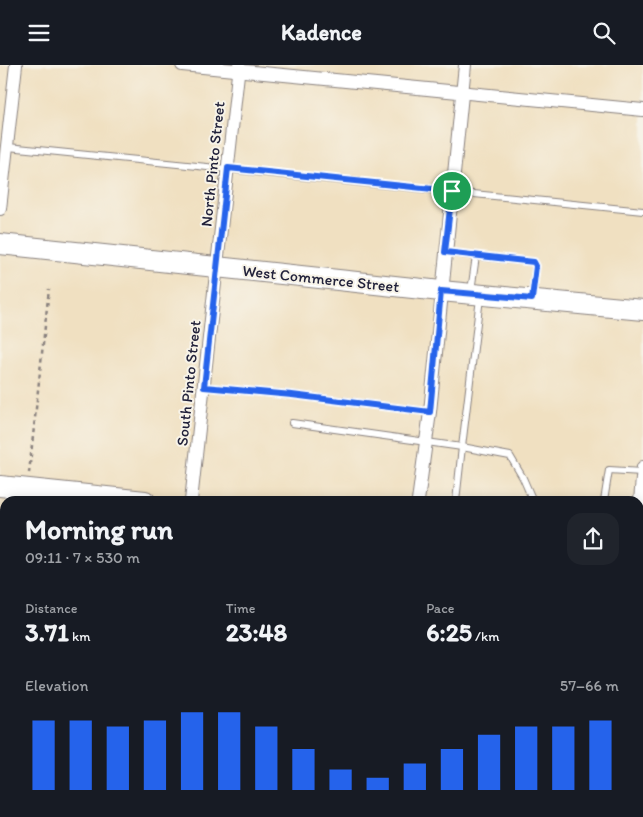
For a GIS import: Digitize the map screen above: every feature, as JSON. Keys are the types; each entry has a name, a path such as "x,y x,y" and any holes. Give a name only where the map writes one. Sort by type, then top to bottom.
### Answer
{"main road":[{"name":"West Commerce Street","path":"0,244 441,291 643,310"},
{"path":"0,486 96,496"}],"street":[{"path":"0,209 5,129 16,65"},
{"path":"182,65 239,68 643,111"},
{"path":"419,496 427,441 465,65"},
{"name":"North Pinto Street","path":"217,267 239,68"},
{"name":"South Pinto Street","path":"192,496 217,267"},
{"path":"640,496 643,467"}],"lane":[{"path":"5,151 228,168 643,211"},
{"path":"445,252 534,262 536,266 532,299"},
{"path":"457,496 476,294 476,256"},
{"path":"204,387 292,395 430,412"},
{"path":"292,423 427,441 510,456 523,477 531,496"},
{"path":"605,496 609,470 642,472"}],"path":[{"path":"28,489 49,289"}],"route":[{"path":"228,168 452,191 445,252 534,262 536,266 532,299 441,291 430,412 292,395 204,387 228,168"}]}
